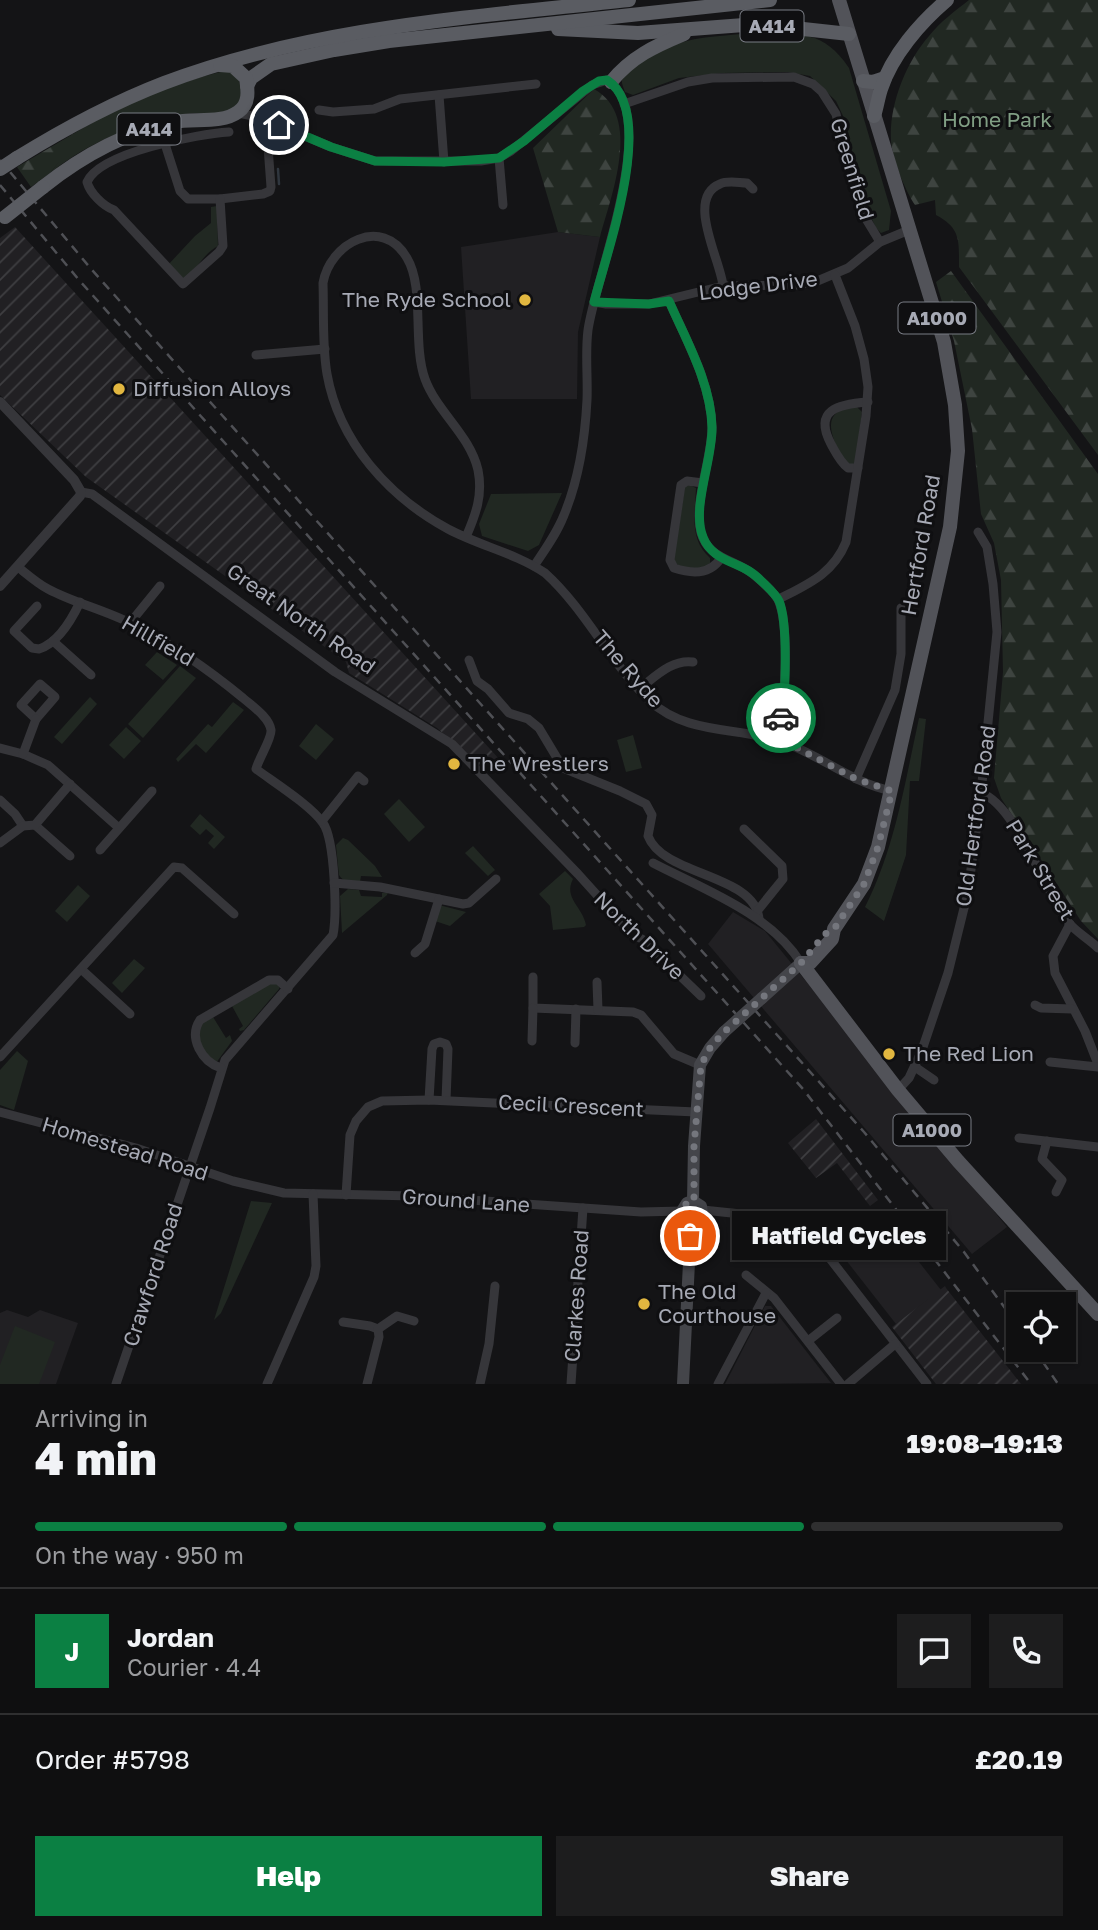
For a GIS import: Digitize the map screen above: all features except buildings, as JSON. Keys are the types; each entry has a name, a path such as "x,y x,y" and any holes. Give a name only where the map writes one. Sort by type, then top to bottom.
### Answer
{"highway":[{"name":"A414","path":"0,169 94,114 165,83 267,51 343,35 629,0"},
{"name":"A414","path":"2,219 65,169 118,139 175,122 227,117 238,113 246,103 247,91 257,72 271,64 334,50 770,0"},
{"path":"874,116 886,78 916,31 947,0"},
{"name":"A414","path":"533,26 638,33 744,25 849,34"},
{"path":"611,82 633,59 655,46 695,29"},
{"path":"219,65 233,66 240,71 246,78 247,91"},
{"path":"863,81 873,82 886,78"}],"main road":[{"name":"Hertford Road","path":"801,963 810,963 832,939 834,929 864,884 878,847 950,527 958,451 955,405 944,342 839,0"},
{"path":"698,1206 684,1205 684,1218 691,1222 698,1220 698,1206 696,1112 701,1065 710,1048 724,1032 801,963"},
{"name":"A1000","path":"801,963 898,1090 958,1161 1098,1314"},
{"path":"683,1384 691,1222"}],"street":[{"name":"Greenfield","path":"624,104 688,82 712,78 794,77 807,81 822,92 836,114 853,185 866,219 880,243"},
{"path":"238,113 266,120 331,147 375,161 444,162 499,158 524,141 583,91 599,81 611,82 624,104 629,127 630,153 588,331 587,400 581,460 564,516 534,565"},
{"path":"319,110 333,112 374,109 400,99 536,84"},
{"path":"165,144 183,196 193,200 220,199 270,191 266,120 247,91"},
{"path":"439,95 444,162"},
{"path":"220,199 223,246 183,284 114,210 106,207 88,187 87,182 92,174 105,164 132,153 198,134 229,132"},
{"path":"499,158 503,205"},
{"path":"723,286 717,258 706,229 707,198 713,187 724,182 747,183 753,189"},
{"name":"Lodge Drive","path":"594,302 649,304 723,286 796,285 835,275 880,243 909,230"},
{"name":"The Ryde","path":"466,537 479,501 478,470 472,453 435,401 424,377 419,354 414,274 408,259 391,242 381,237 363,237 332,258 325,271 325,349 333,399 352,440 392,489 413,507 449,530 466,537 534,565 553,580 639,690 665,712 689,724 788,743 856,779 892,791"},
{"path":"779,599 832,568 841,556 846,542 868,402 864,359 847,299 835,275"},
{"path":"669,301 705,388 710,408 710,450 703,483 700,524 702,534 721,558 753,574 779,599 784,640 782,713 776,740"},
{"path":"256,355 325,349"},
{"name":"Great North Road","path":"0,402 78,483 81,492 92,494 335,672 452,744 578,874"},
{"path":"858,468 848,468 840,460 826,434 824,419 827,414 840,407 868,402"},
{"path":"703,483 687,481 681,485 670,560 678,570 702,573 711,570 721,558"},
{"path":"0,586 81,492"},
{"name":"Old Hertford Road","path":"898,1090 915,1067 955,948 968,892 997,632 987,547 978,532"},
{"name":"Hillfield","path":"18,567 50,590 130,622 163,641 211,673 264,717 271,730 267,744 259,755 256,769 322,821"},
{"path":"130,622 160,586"},
{"path":"37,606 14,631 35,649 44,648 53,641 74,615 80,601"},
{"path":"856,779 895,690 901,654 901,608"},
{"path":"53,641 91,675"},
{"path":"469,660 477,681 488,689 509,713 528,719 540,728 568,772 620,790 646,804 652,815 648,836 657,851 744,894 801,963"},
{"path":"639,690 674,664 693,662"},
{"path":"23,754 36,719"},
{"path":"0,748 48,765 119,828"},
{"path":"288,989 278,980 270,980 200,1020 195,1027 195,1041 208,1061 221,1068 225,1060 288,989 333,935 334,883 330,837 322,821 358,776 364,781"},
{"path":"0,843 23,826 35,825 70,784"},
{"path":"100,850 152,791"},
{"name":"Park Street","path":"981,793 991,796 1007,814 1070,924 1098,948"},
{"path":"0,800 23,826"},
{"path":"35,825 70,856"},
{"path":"744,829 785,872 759,914"},
{"path":"653,863 759,914"},
{"path":"0,1057 174,867 182,868 234,914"},
{"name":"North Drive","path":"578,874 633,935 642,939 701,996"},
{"path":"334,883 380,887 469,903 496,879"},
{"path":"415,953 425,944 439,899"},
{"path":"1049,1062 1098,1066 1085,1031 1055,973 1054,956 1070,924"},
{"path":"81,969 130,1014"},
{"path":"532,1041 533,977"},
{"path":"597,982 598,1010"},
{"path":"1035,1005 1041,1008 1072,1009"},
{"path":"533,1007 633,1012 642,1015 674,1054 701,1065"},
{"path":"575,1043 576,1009"},
{"path":"429,1100 432,1049 440,1042 446,1044 448,1049 446,1101"},
{"path":"915,1067 934,1080"},
{"name":"Crawford Road","path":"117,1384 221,1068"},
{"name":"Cecil Crescent","path":"346,1195 350,1135 356,1121 368,1107 382,1101 429,1100 696,1112"},
{"name":"Homestead Road","path":"0,1112 136,1148 250,1185"},
{"path":"1019,1138 1098,1147"},
{"path":"1047,1141 1042,1159 1062,1180 1056,1192"},
{"name":"Ground Lane","path":"250,1185 284,1193 413,1196 641,1212 682,1211"},
{"path":"267,1384 314,1277 313,1194"},
{"path":"698,1206 760,1216 803,1234 828,1256 927,1384"},
{"name":"Clarkes Road","path":"571,1384 583,1208"},
{"path":"746,1275 774,1298 841,1384"},
{"path":"480,1384 489,1344 495,1286"},
{"path":"718,1384 766,1293"},
{"path":"378,1329 397,1316 414,1321"},
{"path":"808,1341 837,1318"},
{"path":"343,1322 378,1329"},
{"path":"368,1384 379,1337 378,1329"},
{"path":"848,1384 895,1344"}],"shaded area":[{"path":"15,227 500,760 486,773 437,728 349,673 346,662 86,477 0,395 0,238"},
{"name":"The Ryde School","path":"558,232 600,237 578,332 577,399 471,399 461,247"},
{"path":"733,912 765,931 1007,1227 972,1254 708,944"},
{"path":"816,1119 878,1200 870,1206 837,1163 816,1178 788,1143"},
{"path":"886,1220 941,1290 896,1324 842,1255"},
{"path":"945,1286 1021,1384 936,1384 892,1327"},
{"path":"765,1306 771,1306 831,1383 725,1384"},
{"path":"7,1310 28,1317 40,1310 78,1323 56,1384 0,1384 0,1313"}],"green space":[{"name":"Home Park","path":"969,0 1098,0 1098,455 959,267 957,236 950,225 936,215 935,200 915,205 903,183 894,156 891,127 896,99 906,71 933,31"},
{"path":"748,33 792,34 817,39 828,45 849,68 891,211 889,230 881,233 876,228 856,184 844,118 836,101 810,76 787,72 723,73 679,78 633,95 625,92 623,75 652,55 694,39"},
{"path":"220,72 232,72 241,85 241,100 229,111 186,114 132,128 97,143 50,173 92,123 154,93"},
{"path":"594,89 609,101 617,118 620,137 616,179 600,237 558,232 533,148"},
{"path":"90,124 50,173 31,187 17,167"},
{"path":"217,206 218,246 185,280 168,265 211,223 211,207"},
{"path":"951,271 1098,474 1098,939 1081,921 1001,798 994,778 1003,672 1001,580 994,543 981,514 972,429 954,341 936,282"},
{"path":"857,407 862,412 856,462 852,465 845,462 831,427 836,413"},
{"path":"685,486 696,488 696,535 703,551 710,558 710,563 705,568 683,568 675,563 674,558"},
{"path":"562,493 539,545 528,551 482,536 479,524 491,494"},
{"path":"157,652 177,665 163,680 145,665"},
{"path":"180,666 196,678 143,738 128,724"},
{"path":"90,697 97,704 62,744 54,737"},
{"path":"233,702 244,710 206,753 196,744 178,762 176,759 208,724 212,727"},
{"path":"919,718 926,719 919,781 910,781 906,855 884,921 865,907 892,838"},
{"path":"316,724 334,739 316,760 299,746"},
{"path":"126,727 141,741 124,759 109,745"},
{"path":"633,735 642,768 626,772 617,740"},
{"path":"399,799 425,827 409,842 384,814"},
{"path":"200,814 225,837 214,849 208,843 214,836 206,829 200,835 190,826"},
{"path":"343,838 375,866 382,877 361,876 360,882 348,882 341,878 336,845"},
{"path":"473,846 495,870 488,876 465,853"},
{"path":"565,871 573,879 570,892 586,925 553,930 550,906 539,894"},
{"path":"78,885 90,896 67,922 55,911"},
{"path":"348,889 359,890 361,896 382,897 382,893 388,892 342,933 340,896"},
{"path":"439,905 466,912 450,926 435,921"},
{"path":"134,959 145,968 122,993 112,983"},
{"path":"273,981 280,986 279,989 244,1030 240,1031 243,1026 232,1006"},
{"path":"213,1017 226,1038 230,1035 232,1041 216,1063 212,1063 196,1038 197,1026"},
{"path":"17,1051 28,1061 14,1110 0,1105 0,1070"},
{"path":"251,1201 272,1203 221,1313 214,1320"},
{"path":"15,1326 55,1342 39,1384 0,1384 0,1365"}],"waterway":[{"path":"278,169 279,184"}],"railway":[{"path":"0,160 92,270 864,1132 964,1252 1006,1310"},
{"path":"0,185 79,280 803,1089 1031,1384"},
{"path":"1043,1362 1058,1384"}],"way so far":[{"path":"690,1236 691,1222 684,1218 682,1211 684,1205 694,1201 694,1146 701,1065 710,1048 724,1032 801,963 825,934 834,929 864,884 872,865 892,791 856,779 788,743 776,740 781,718"}],"place":[{"name":"The Ryde School","path":"525,300"},
{"name":"Diffusion Alloys","path":"119,389"},
{"name":"The Wrestlers","path":"454,764"},
{"name":"The Red Lion","path":"889,1054"},
{"name":"Hatfield Cycles","path":"690,1236"},
{"name":"The Old Courthouse","path":"644,1304"}],"route":[{"path":"279,125 331,147 375,161 444,162 499,158 592,85 607,80 615,86 627,114 630,153 594,302 649,304 669,301 705,388 710,408 712,428 703,483 700,524 705,543 721,558 753,574 779,599 784,640 781,718"}]}
